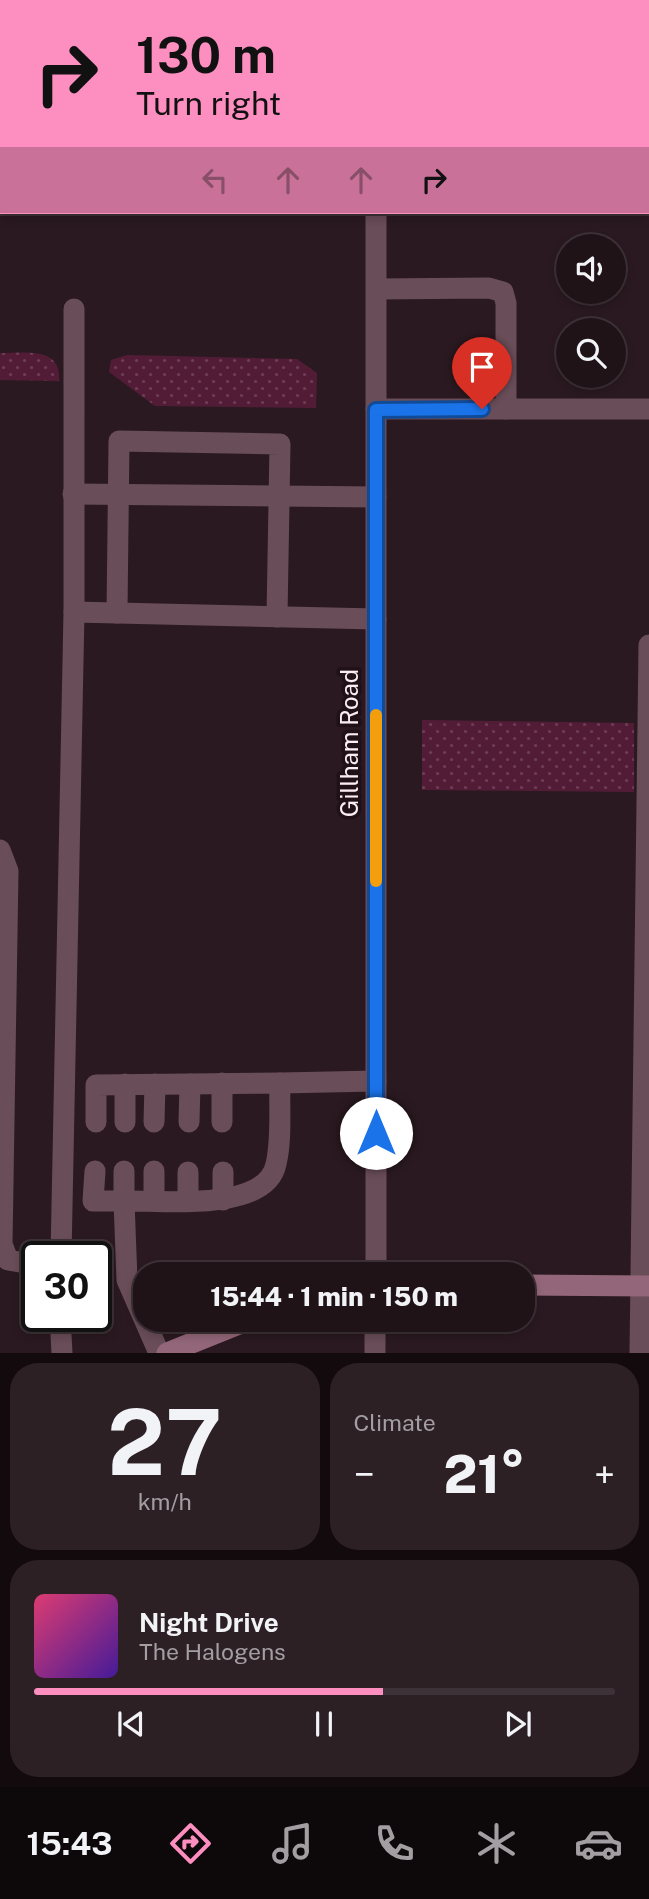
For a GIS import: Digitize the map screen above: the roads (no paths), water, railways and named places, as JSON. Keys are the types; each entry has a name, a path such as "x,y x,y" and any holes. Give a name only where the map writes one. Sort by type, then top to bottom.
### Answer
{"main road":[{"path":"535,1285 645,1286"},
{"path":"167,1353 219,1332"}],"street":[{"name":"Gillham Road","path":"376,214 376,1262"},
{"path":"377,289 489,288 503,292 506,303 506,409"},
{"path":"61,1241 74,612 74,309"},
{"path":"376,410 649,409"},
{"path":"117,613 119,441 280,444 277,617"},
{"path":"73,495 376,497"},
{"path":"74,612 376,619"},
{"path":"640,1353 645,1286 649,645"},
{"path":"0,850 8,872 3,918 2,1244 3,1256 21,1263"},
{"path":"96,1122 96,1085 376,1081"},
{"path":"222,1083 222,1122"},
{"path":"94,1171 93,1201 223,1200 258,1190 276,1167 280,1083"},
{"path":"125,1084 125,1122"},
{"path":"154,1122 155,1084"},
{"path":"188,1122 190,1084"},
{"path":"124,1171 127,1280 159,1353"},
{"path":"154,1171 154,1200"},
{"path":"188,1172 188,1200"},
{"path":"223,1172 223,1200"},
{"path":"61,1332 62,1353"},
{"path":"375,1332 375,1353"}]}
